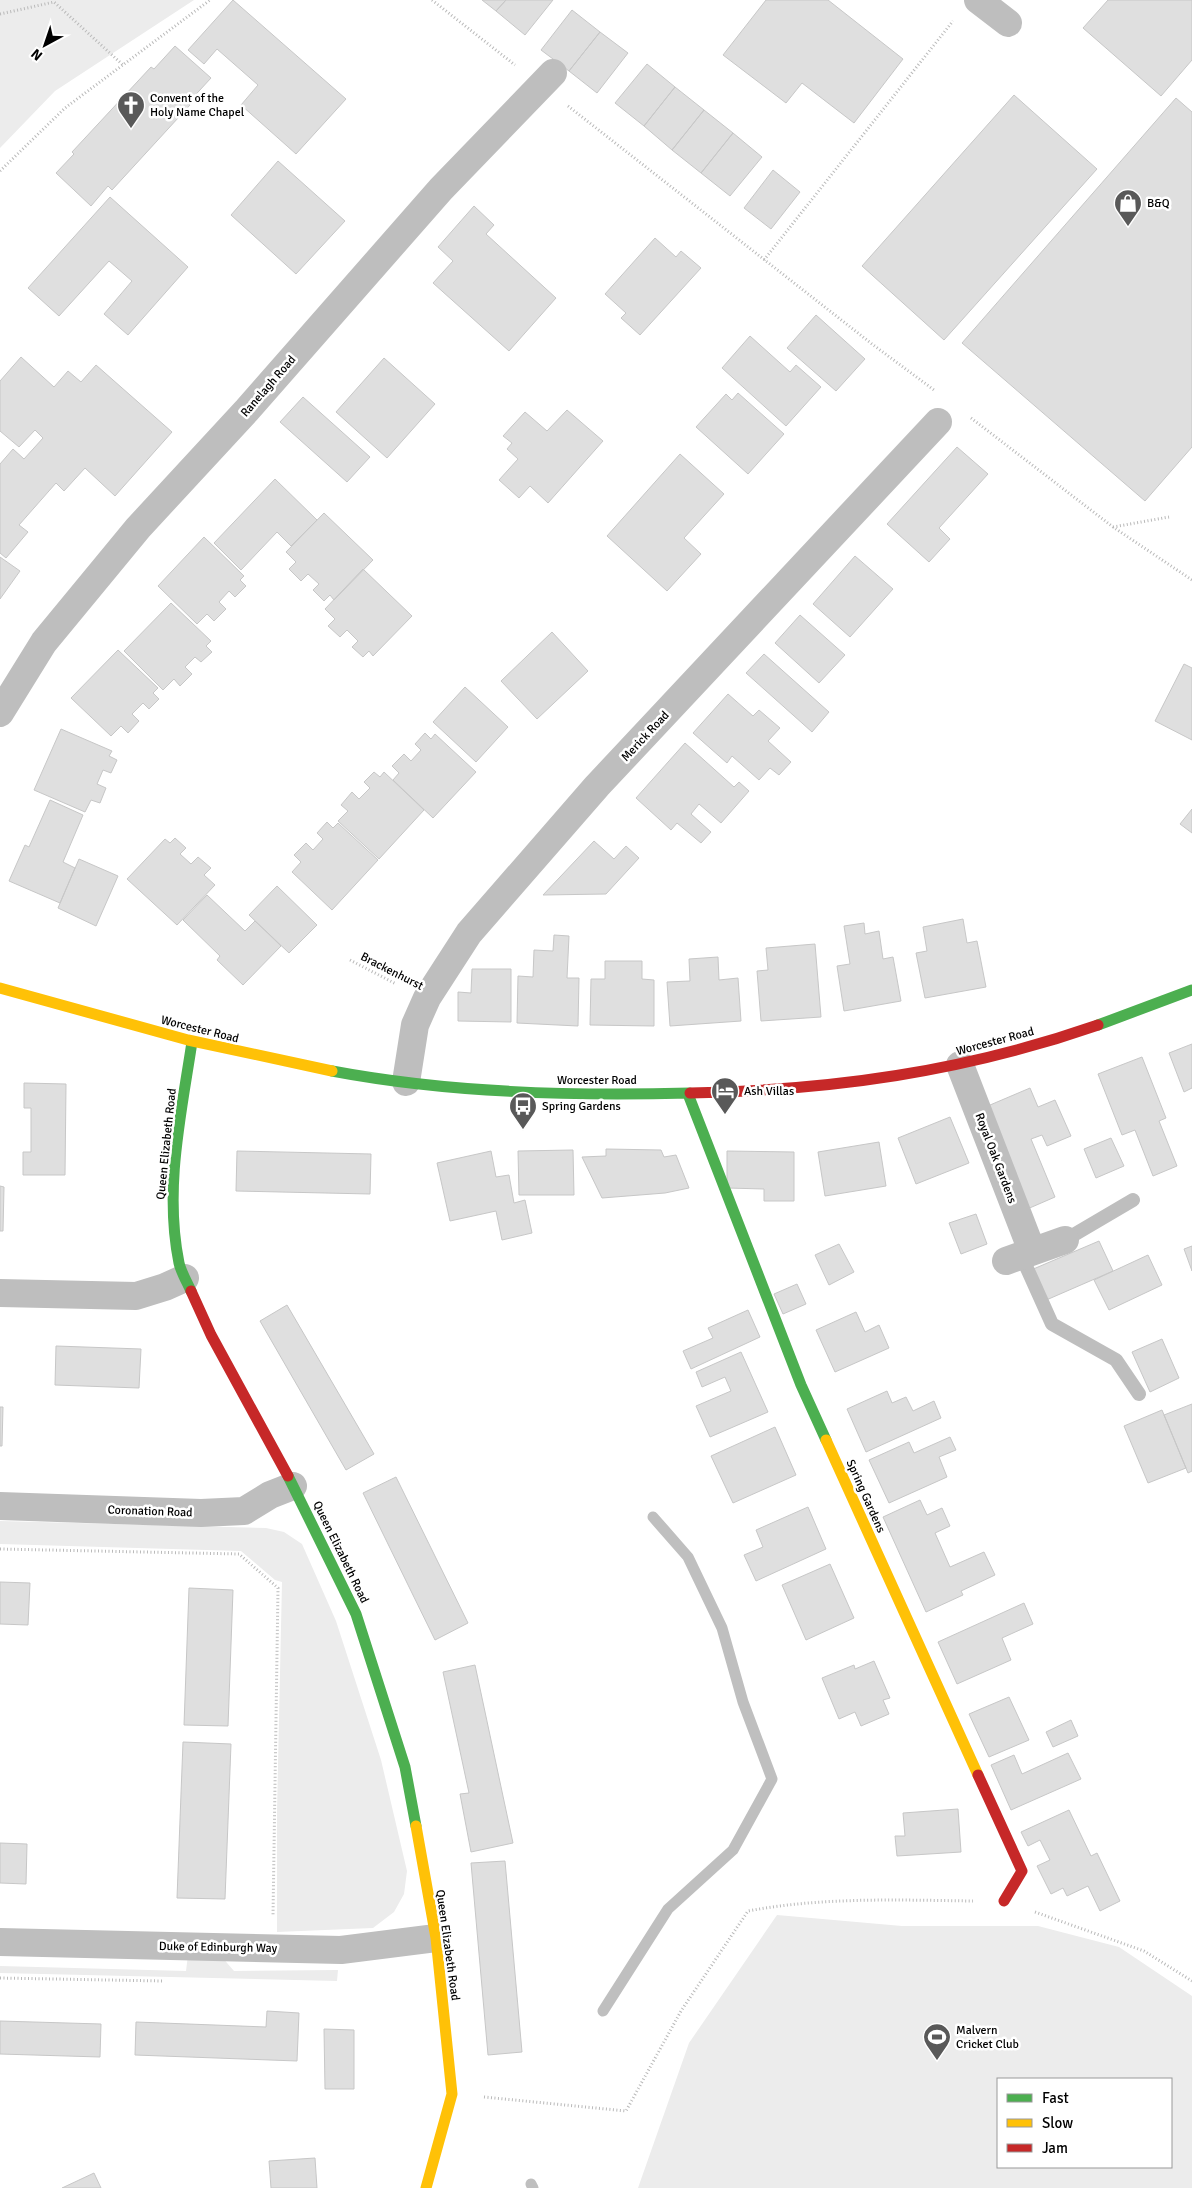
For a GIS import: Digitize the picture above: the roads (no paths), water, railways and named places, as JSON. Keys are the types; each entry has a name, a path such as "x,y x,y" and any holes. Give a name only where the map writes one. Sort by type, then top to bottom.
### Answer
{"main road":[{"name":"Worcester Road","path":"0,988 192,1042 305,1067 483,1091 546,1094 688,1094 829,1086 960,1065 1072,1035 1192,990"},
{"name":"Queen Elizabeth Road","path":"192,1042 178,1134 172,1194 179,1264 211,1335 293,1486 356,1614 405,1767 436,1938 452,2094 426,2188"},
{"name":"Spring Gardens","path":"688,1094 801,1385 1022,1871 1004,1901"}],"street":[{"path":"978,0 1008,23"},
{"name":"Ranelagh Road","path":"0,713 44,642 138,528 247,410 441,189 548,80"},
{"name":"Merick Road","path":"406,1082 415,1025 427,998 469,933 597,786 938,422"},
{"name":"Royal Oak Gardens","path":"960,1065 1020,1256"},
{"path":"1020,1256 1065,1240"},
{"path":"0,1293 136,1296 165,1287 185,1278"},
{"name":"Coronation Road","path":"0,1506 201,1513 244,1511 270,1495 293,1486"},
{"name":"Duke of Edinburgh Way","path":"0,1942 341,1950 436,1938"}],"lane":[{"path":"1065,1240 1133,1200"},
{"path":"1020,1256 1052,1324 1116,1360 1139,1394"}],"waterway":[{"path":"603,2011 668,1909 733,1850 772,1779 743,1702 722,1628 688,1557 653,1517"},
{"path":"531,2184 533,2188"}],"place":[{"name":"Convent of the Holy Name Chapel","path":"131,129"},
{"name":"B&Q","path":"1128,227"},
{"name":"Ash Villas","path":"725,1115"},
{"name":"Spring Gardens","path":"523,1130"},
{"name":"Malvern Cricket Club","path":"937,2061"}]}
